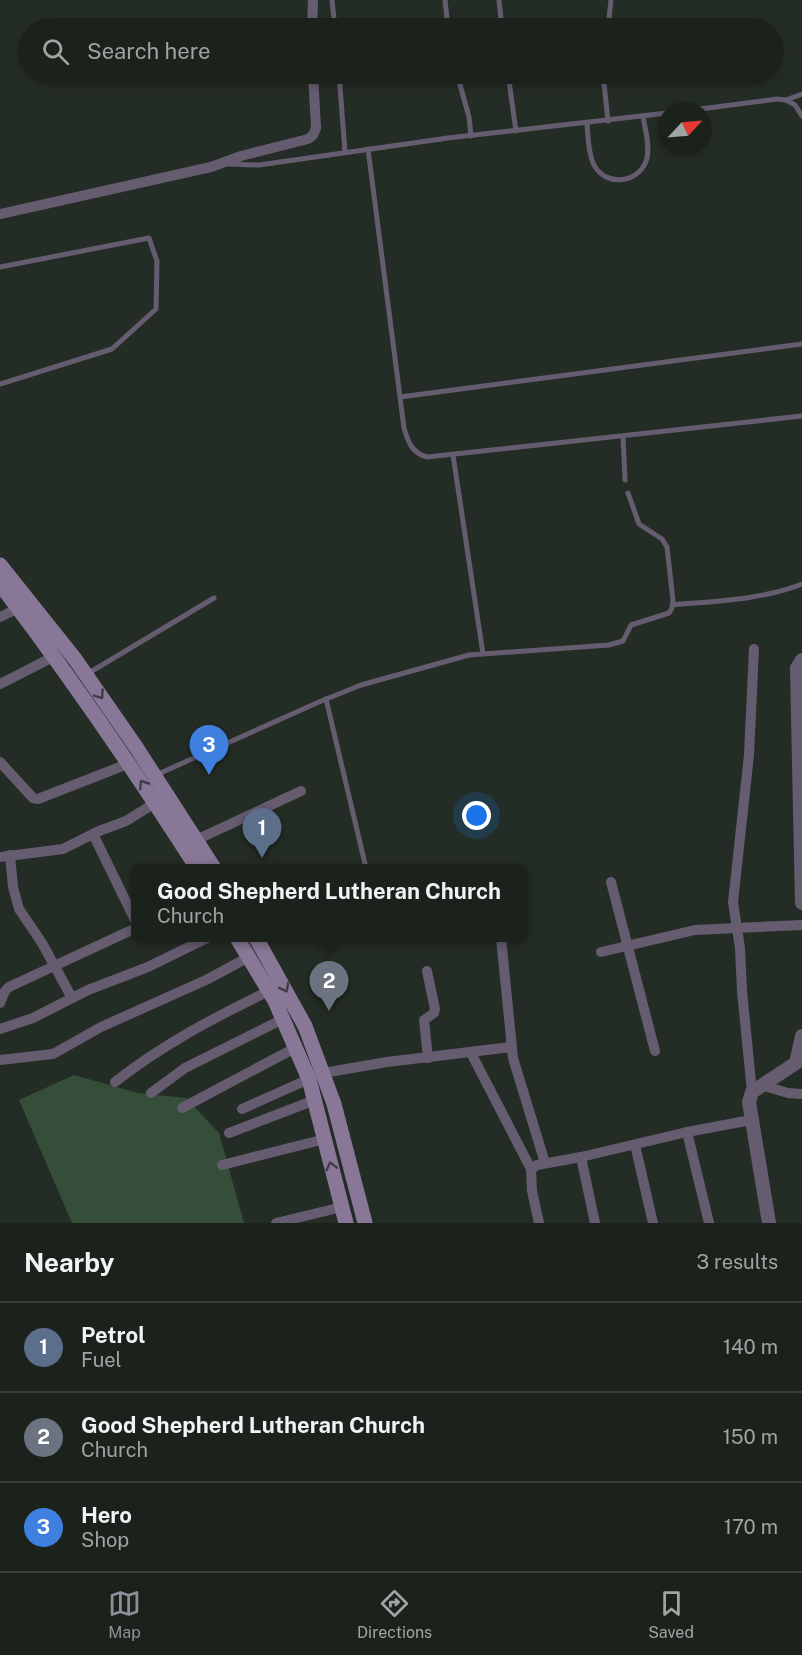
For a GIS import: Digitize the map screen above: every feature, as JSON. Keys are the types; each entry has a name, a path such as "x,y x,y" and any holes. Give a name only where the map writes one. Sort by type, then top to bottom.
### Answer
{"main road":[{"path":"0,566 46,633 55,656 130,763 196,840 211,864"},
{"path":"0,584 19,608 86,675 154,775 161,799 195,864"},
{"path":"240,942 283,1018 295,1048 334,1104 365,1223"},
{"path":"258,942 305,1026 316,1076 315,1100 346,1223"}],"street":[{"path":"312,18 313,0"},
{"path":"0,214 219,164 308,139 316,128 314,84"},
{"path":"0,617 19,608"},
{"path":"754,649 749,755 734,882 734,902 756,1088"},
{"path":"0,684 55,656"},
{"path":"802,660 797,668 801,747 802,903"},
{"path":"0,762 33,798 38,799 130,763"},
{"path":"196,840 301,791"},
{"path":"72,998 42,943 19,909 5,856 63,849 126,821 161,799"},
{"path":"93,834 131,914"},
{"path":"611,882 656,1051"},
{"path":"602,952 628,947 657,937 695,930 802,925"},
{"path":"0,1003 9,987 54,968 131,930"},
{"path":"0,1029 33,1018 72,998 148,967 199,942"},
{"path":"501,942 511,1047 545,1163"},
{"path":"0,1060 53,1054 101,1027 206,980 249,957"},
{"path":"428,970 435,1009 434,1013 424,1020 428,1058"},
{"path":"114,1082 140,1062 176,1040 216,1017 269,992"},
{"path":"151,1093 185,1068 283,1018"},
{"path":"769,1223 749,1102 756,1088 796,1063 802,1036"},
{"path":"242,1109 316,1076 387,1062 511,1047"},
{"path":"182,1108 295,1048"},
{"path":"471,1053 531,1169 532,1191 539,1223"},
{"path":"756,1088 802,1094"},
{"path":"229,1133 315,1100"},
{"path":"531,1169 545,1163 751,1120"},
{"path":"687,1132 709,1223"},
{"path":"222,1166 325,1139"},
{"path":"635,1145 653,1223"},
{"path":"581,1157 595,1223"},
{"path":"276,1223 342,1207"}],"lane":[{"path":"332,0 334,18"},
{"path":"445,0 447,18"},
{"path":"499,0 501,18"},
{"path":"609,18 611,0"},
{"path":"340,84 345,152"},
{"path":"461,84 471,136"},
{"path":"509,84 516,131"},
{"path":"604,84 608,121"},
{"path":"786,100 802,94"},
{"path":"712,107 777,99 786,100 795,105 802,116"},
{"path":"219,164 259,165 368,149 658,114"},
{"path":"587,124 591,159 594,166 606,177 622,180 637,174 646,160 648,152 643,116"},
{"path":"368,149 404,428 415,452 427,457 802,416"},
{"path":"0,267 148,238 157,261 156,309 112,349 0,384"},
{"path":"400,397 802,344"},
{"path":"623,436 625,480"},
{"path":"453,454 483,654"},
{"path":"154,775 361,685 469,655 616,644 622,641 631,625 642,620 664,616 669,613 672,605 667,547 662,539 639,524 628,493"},
{"path":"672,605 737,599 787,590 802,584"},
{"path":"86,675 214,598"},
{"path":"326,699 365,864"}],"green space":[{"path":"74,1075 138,1093 186,1098 219,1133 244,1223 72,1223 19,1100"}],"place":[{"name":"Hero","path":"209,775"},
{"name":"Petrol","path":"262,858"},
{"name":"Good Shepherd Lutheran Church","path":"329,1011"}]}
